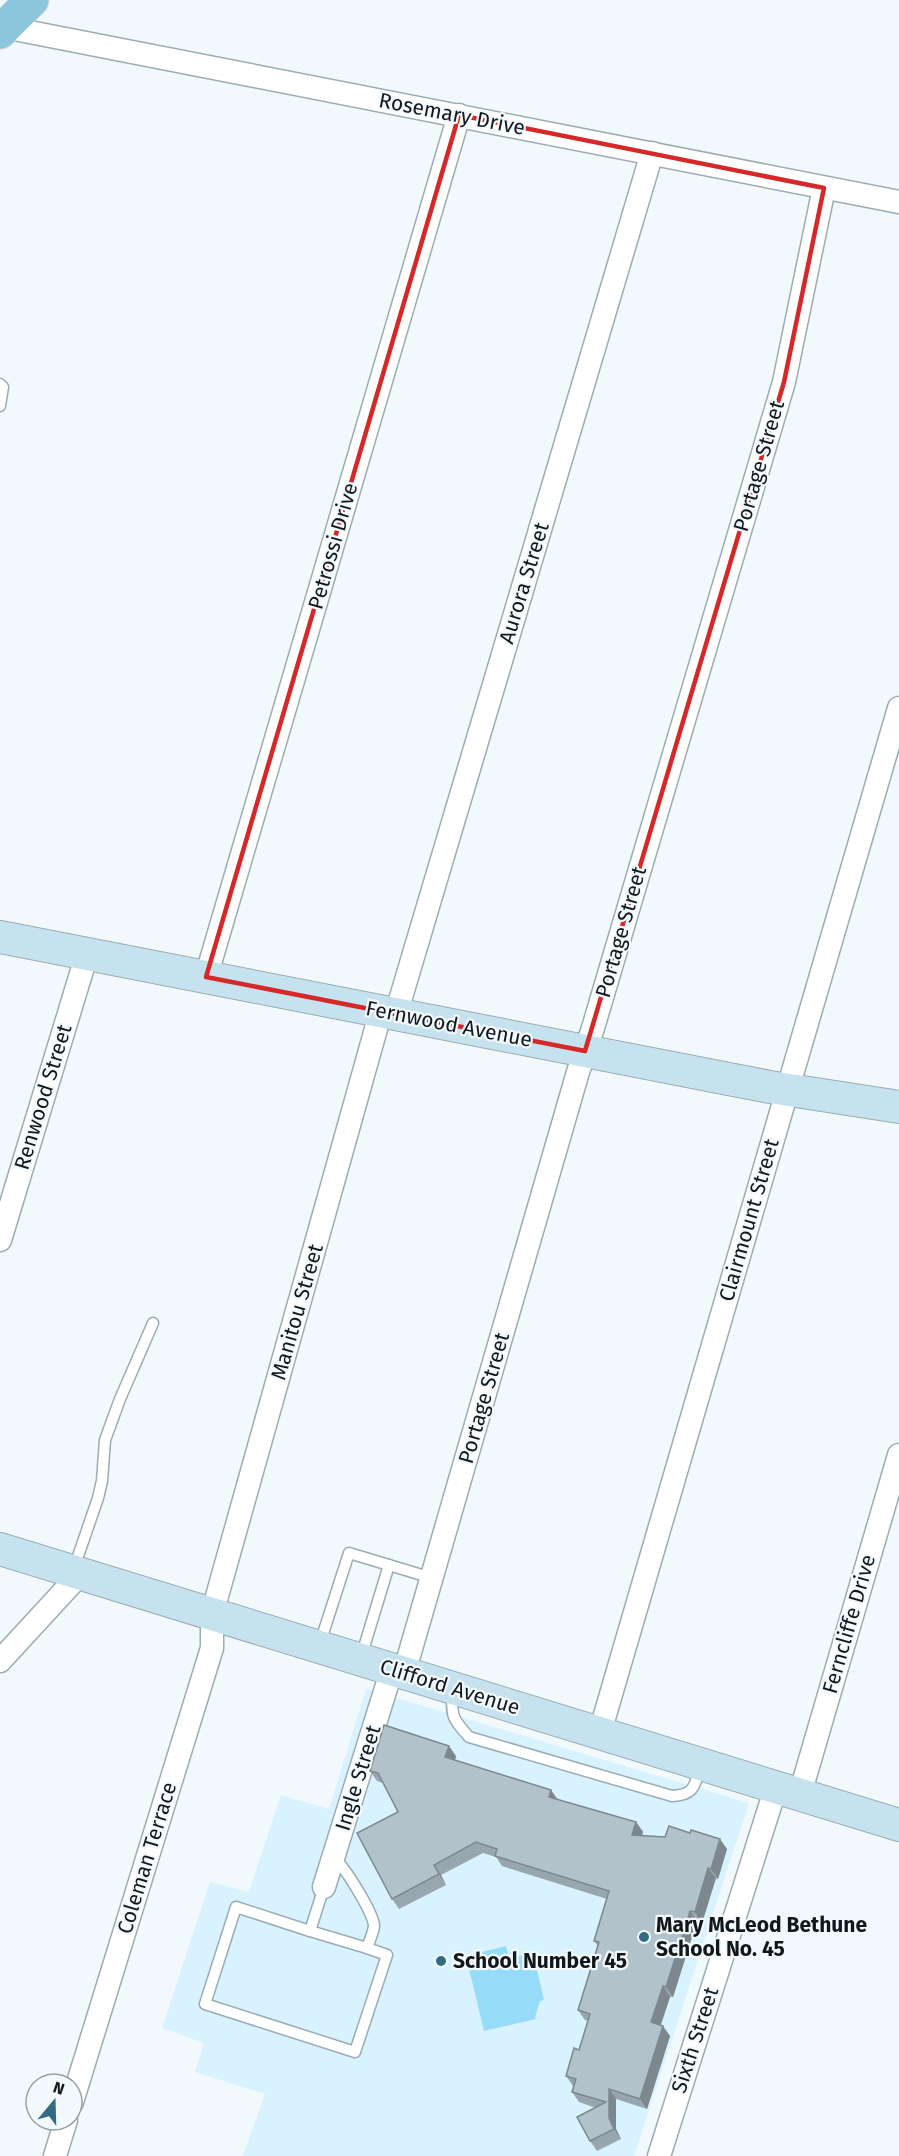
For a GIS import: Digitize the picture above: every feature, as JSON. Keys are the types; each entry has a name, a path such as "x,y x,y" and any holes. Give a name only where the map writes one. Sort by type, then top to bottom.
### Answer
{"main road":[{"path":"2,29 32,0"},
{"name":"Fernwood Avenue","path":"0,937 787,1090 899,1107"},
{"name":"Clifford Avenue","path":"0,1549 899,1825"}],"street":[{"name":"Rosemary Drive","path":"2,29 459,115 899,202"},
{"name":"Petrossi Drive","path":"206,977 459,115"},
{"name":"Aurora Street","path":"389,1013 652,153"},
{"name":"Portage Street","path":"398,1671 432,1578 585,1051 784,382 824,188"},
{"name":"Clairmount Street","path":"600,1732 899,708"},
{"name":"Renwood Street","path":"0,1240 87,954"},
{"name":"Manitou Street","path":"213,1614 389,1013"},
{"name":"Ferncliffe Drive","path":"788,1790 899,1455"},
{"path":"0,1661 77,1572"},
{"name":"Coleman Terrace","path":"81,2072 212,1648 213,1614"},
{"name":"Ingle Street","path":"324,1887 398,1671"},
{"name":"Sixth Street","path":"658,2156 788,1790"},
{"path":"55,2156 62,2132"}],"lane":[{"path":"0,384 3,387 0,406"},
{"path":"77,1572 102,1481 105,1440 153,1323"},
{"path":"319,1646 349,1553 432,1578"},
{"path":"360,1659 390,1565"},
{"path":"452,1688 452,1714 455,1722 469,1737 672,1796 686,1795 693,1789 701,1763"},
{"path":"333,1857 349,1875 369,1912 374,1926 367,1948"},
{"path":"310,1931 324,1887"},
{"path":"236,1907 310,1931 387,1955 356,2052 205,2004 236,1907"}],"highlighted area":[{"path":"459,115 824,188 784,382 585,1051 206,977"}],"shaded area":[{"name":"School Number 45","path":"366,1689 749,1803 634,2156 243,2156 265,2094 195,2072 204,2043 162,2028 210,1882 249,1892 281,1795 329,1809"},
{"path":"506,1946 509,1958 533,1953 544,2000 540,2001 536,2019 484,2031 466,1956"}],"building":[{"name":"Mary McLeod Bethune School No. 45","path":"384,1725 449,1746 445,1757 551,1790 549,1797 636,1822 632,1835 665,1837 669,1826 720,1839 711,1869 708,1868 695,1912 690,1911 666,1987 663,1986 651,2022 663,2026 640,2099 609,2089 609,2118 614,2129 590,2141 577,2117 606,2102 572,2092 576,2079 566,2076 574,2048 579,2050 590,2014 578,2010 599,1942 594,1941 609,1891 495,1856 497,1849 476,1842 434,1865 439,1874 392,1899 357,1833 398,1812 378,1773 370,1771"}],"place":[{"name":"Mary McLeod Bethune School No. 45","path":"644,1937"},
{"name":"School Number 45","path":"441,1961"}]}
